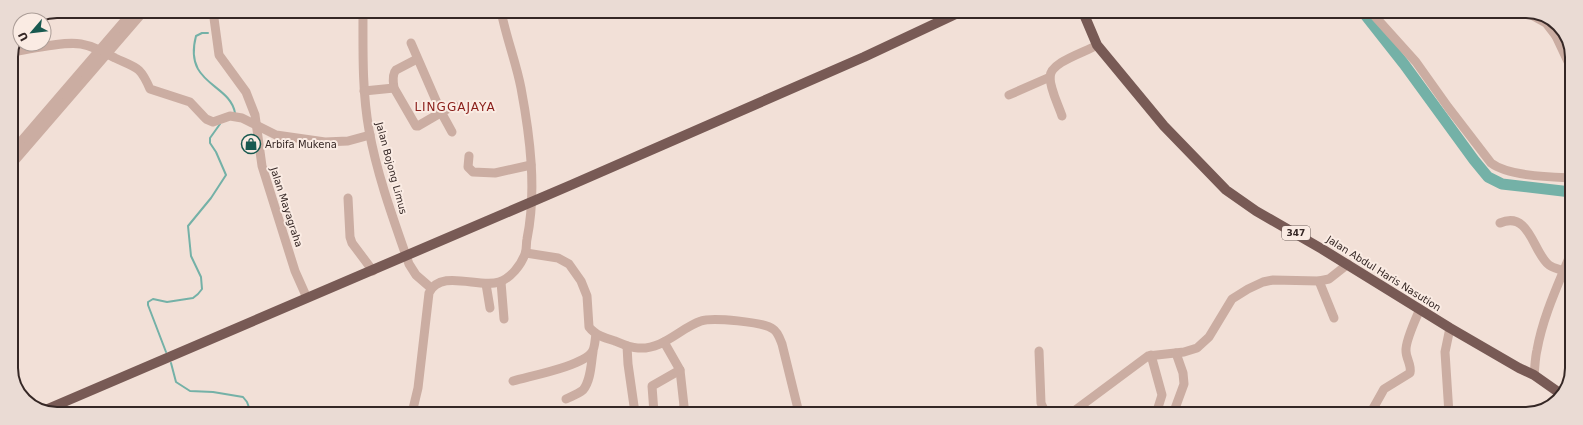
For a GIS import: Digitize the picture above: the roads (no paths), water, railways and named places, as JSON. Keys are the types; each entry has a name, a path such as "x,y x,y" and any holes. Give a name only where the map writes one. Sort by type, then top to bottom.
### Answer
{"main road":[{"path":"52,407 532,202 864,57 947,18"},
{"name":"Jalan Abdul Haris Nasution","path":"1086,18 1097,45 1164,126 1226,190 1256,211 1348,264 1450,328 1519,368 1534,375 1557,391"}],"street":[{"path":"18,156 129,18"},
{"path":"18,145 103,52 137,18"},
{"name":"Jalan Mayagraha","path":"214,18 219,55 246,92 255,115 262,166 296,271 307,298"},
{"name":"Jalan Bojong Limus","path":"363,18 364,89 370,136 409,264 416,275 431,288"},
{"path":"413,407 418,388 429,293 431,288 438,284 450,281 486,284 501,282 518,266 526,253 532,202 529,144 520,87 503,18"},
{"path":"1376,18 1416,62 1491,163 1504,170 1539,176 1565,178"},
{"path":"411,43 441,112 452,132"},
{"path":"52,46 79,44 103,52 133,65 143,73 150,89 190,102 206,119 213,122 233,117 242,118 276,135 325,142 348,141 370,136"},
{"path":"1062,116 1050,77 1051,70 1058,64 1097,45"},
{"path":"417,59 396,70 394,73 393,86 416,126 454,105"},
{"path":"1009,95 1050,77"},
{"path":"364,89 393,86"},
{"path":"469,156 468,167 473,172 495,173 531,165"},
{"path":"348,198 350,238 352,243 373,271"},
{"path":"1500,223 1507,220 1515,222 1525,228 1547,264 1563,273"},
{"path":"526,253 558,258 569,264 588,296 589,327 596,334 627,346 644,349 653,347 694,324 710,319 754,323 773,329 778,334 782,344 798,407"},
{"path":"1080,407 1151,355 1176,353 1197,348 1214,332 1232,300 1254,285 1273,280 1318,281 1333,278 1348,264"},
{"path":"1534,375 1536,351 1543,325 1565,268"},
{"path":"1318,281 1334,318"},
{"path":"501,282 504,319"},
{"path":"486,284 490,308"},
{"path":"1374,407 1384,389 1410,373 1406,349 1414,320 1420,309"},
{"path":"1449,407 1445,352 1450,328"},
{"path":"566,399 576,394 586,385 596,334"},
{"path":"664,342 680,370 683,407"},
{"path":"627,346 634,407"},
{"path":"1039,351 1041,404 1042,407"},
{"path":"512,381 544,374 577,362 593,352"},
{"path":"1176,353 1183,373 1184,384 1176,407"},
{"path":"1151,355 1162,395 1158,407"},
{"path":"654,407 652,386 680,370"}],"waterway":[{"path":"1368,18 1488,177 1502,184 1565,191"},
{"path":"208,33 202,33 196,36 194,52 196,64 201,74 225,95 231,103 235,113"},
{"path":"166,352 148,302 153,299 167,302 193,298 202,289 201,277 191,256 188,226 211,198 226,175 216,152 210,143 210,138 220,124"},
{"path":"171,363 176,382 190,391 213,392 243,397 249,407"}],"place":[{"name":"Arbifa Mukena","path":"251,144"}],"district":[{"name":"LINGGAJAYA","path":"455,107"}]}
